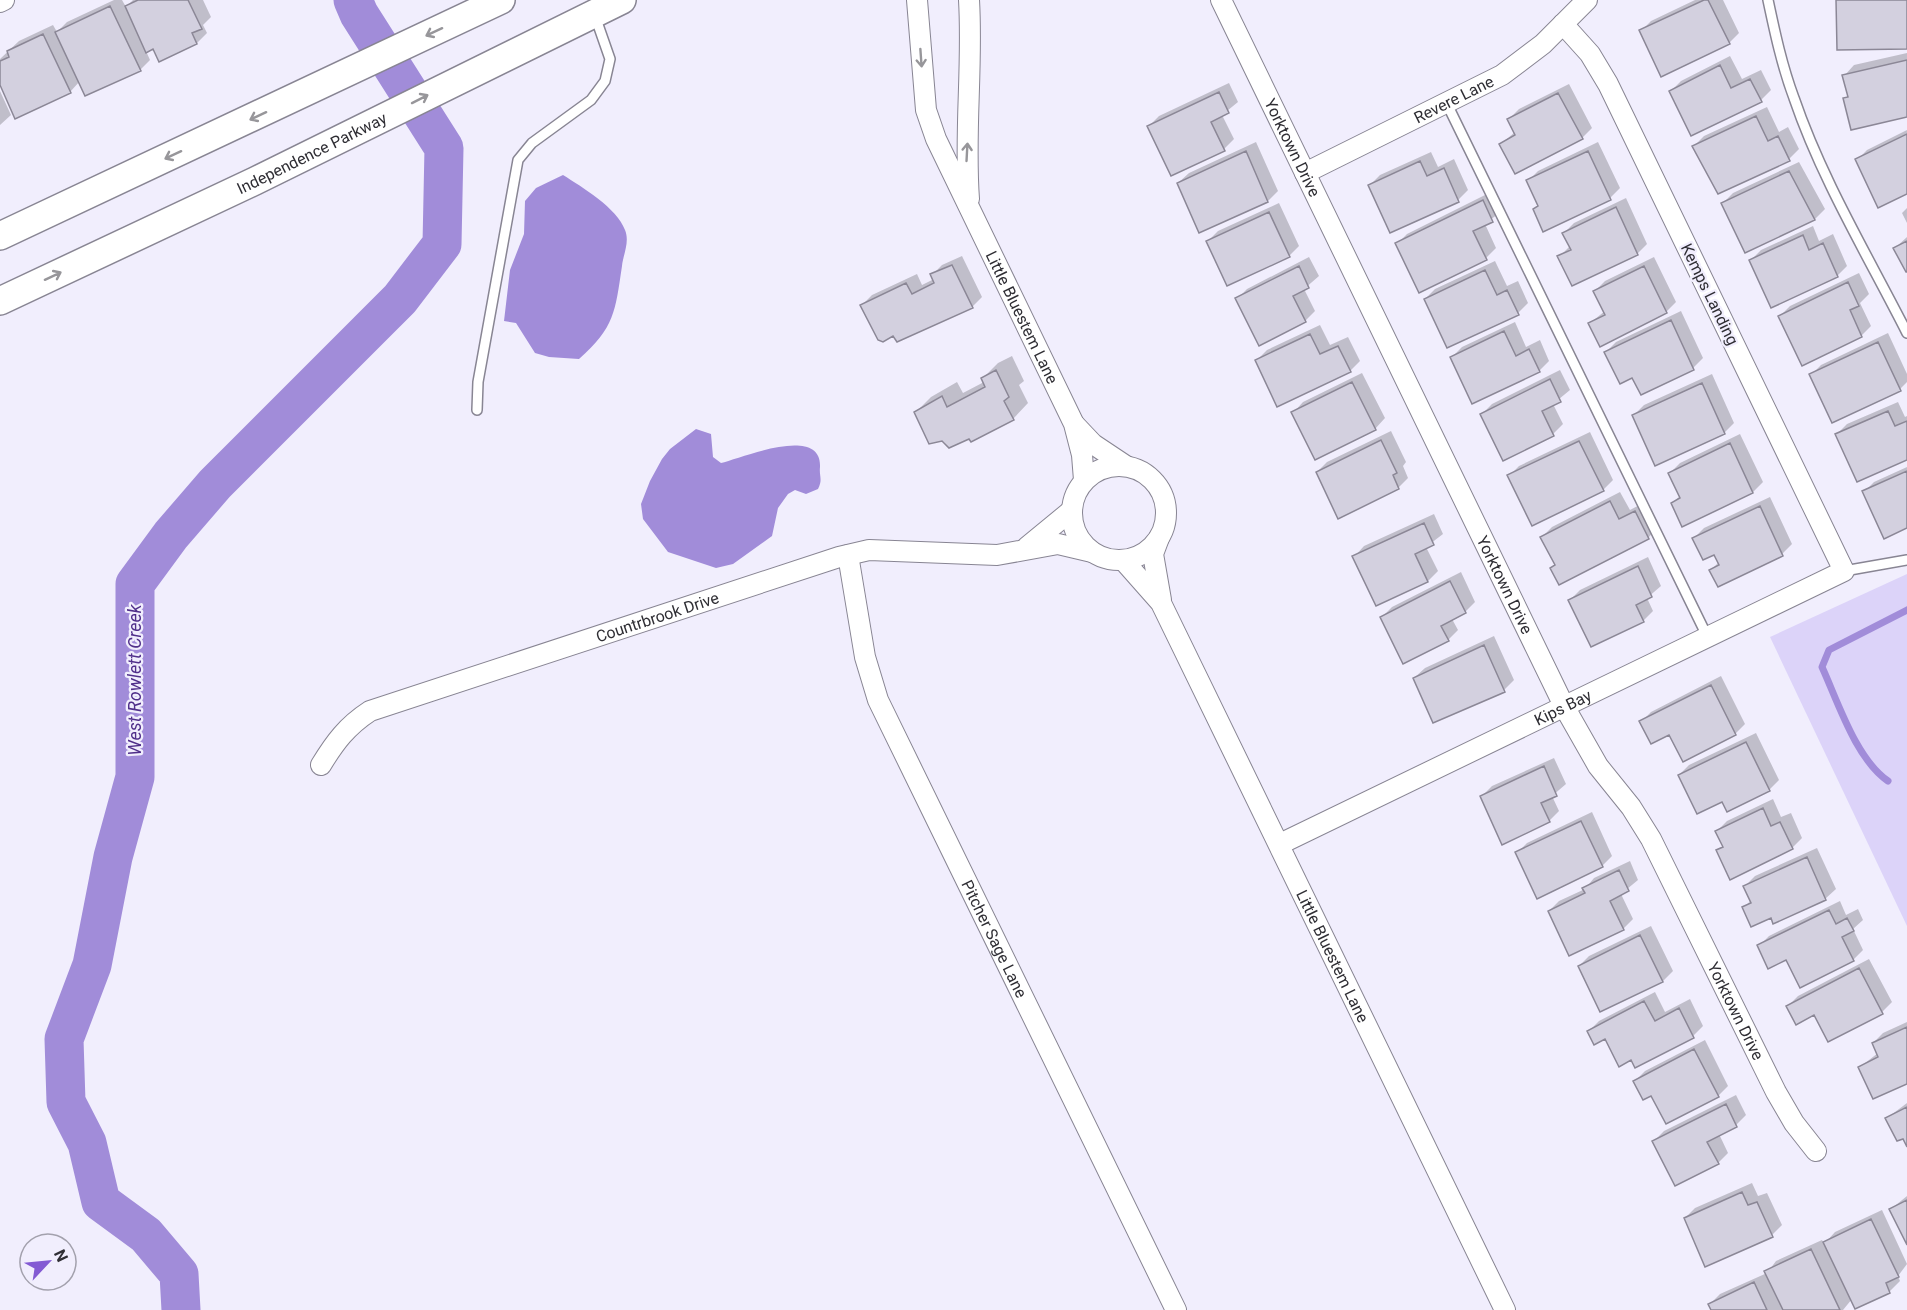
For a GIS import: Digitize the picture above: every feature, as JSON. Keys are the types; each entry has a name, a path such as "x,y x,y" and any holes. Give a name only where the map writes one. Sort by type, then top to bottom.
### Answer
{"main road":[{"name":"Independence Parkway","path":"0,301 255,181 622,0"},
{"path":"0,236 494,4"}],"street":[{"name":"Little Bluestem Lane","path":"917,0 926,110 936,139 1074,424 1084,480"},
{"name":"Little Bluestem Lane","path":"969,0 971,32 966,166 970,210"},
{"name":"Yorktown Drive","path":"1221,0 1565,708 1598,766 1631,807 1651,839 1776,1092 1794,1123 1816,1151"},
{"name":"Revere Lane","path":"1305,173 1447,104 1514,67 1587,0"},
{"name":"Kemps Landing","path":"1563,24 1590,54 1608,84 1844,571"},
{"name":"Little Bluestem Lane","path":"1074,424 1093,444 1126,466"},
{"path":"1111,466 1126,466 1140,471 1152,480 1161,492 1165,506 1165,521 1160,536 1151,547 1138,556 1123,560 1107,558 1092,552 1081,540 1074,526 1072,510 1076,494 1084,480 1097,471 1111,466"},
{"name":"Countrbrook Drive","path":"1025,549 1072,510"},
{"name":"Little Bluestem Lane","path":"1160,536 1154,554 1161,603"},
{"name":"Countrbrook Drive","path":"321,765 336,739 351,723 370,711 800,568 869,550 997,555 1058,544 1092,552"},
{"name":"Pitcher Sage Lane","path":"848,555 866,657 878,700 1176,1310"},
{"name":"Little Bluestem Lane","path":"1123,560 1161,603 1505,1310"},
{"name":"Kips Bay","path":"1280,844 1844,571"}],"lane":[{"path":"1768,0 1787,77 1815,152 1907,333"},
{"path":"477,410 478,382 518,160 532,143 591,100 605,81 610,59 594,14"},
{"path":"1447,104 1708,638"},
{"path":"1844,571 1907,560"}],"shaded area":[{"path":"563,175 598,199 615,214 625,230 627,239 615,307 607,328 579,359 549,357 535,353 516,323 504,321 510,270 524,234 525,201 536,188"},
{"path":"696,429 711,434 713,457 721,463 779,447 795,446 808,448 817,454 820,467 821,480 818,489 806,494 795,490 788,494 778,508 772,536 733,564 716,568 668,552 643,519 641,504 662,459 670,449"},
{"path":"1907,574 1907,926 1770,637"}],"building":[{"path":"138,0 188,0 202,29 192,33 197,44 159,62 153,49 146,53 125,6"},
{"path":"1708,0 1730,44 1661,77 1639,30"},
{"path":"1836,0 1907,0 1907,49 1837,50"},
{"path":"110,6 141,71 85,96 55,32"},
{"path":"43,34 71,93 15,119 0,85 0,61 9,57 7,51"},
{"path":"1907,60 1907,117 1851,130 1843,98 1848,97 1842,75"},
{"path":"1720,65 1731,88 1750,79 1762,102 1691,136 1669,91"},
{"path":"1219,92 1229,113 1211,122 1225,151 1171,176 1147,126"},
{"path":"1558,93 1583,139 1515,174 1499,144 1515,135 1507,119"},
{"path":"1756,116 1768,141 1778,136 1790,161 1718,194 1692,146"},
{"path":"1907,134 1907,194 1878,208 1855,159"},
{"path":"1246,151 1268,202 1199,233 1177,183"},
{"path":"1588,151 1611,200 1543,232 1533,209 1538,206 1526,180"},
{"path":"1420,161 1427,176 1444,168 1459,202 1390,233 1368,185"},
{"path":"1789,171 1815,220 1745,253 1721,203"},
{"path":"1483,200 1493,222 1473,231 1487,260 1419,293 1395,243"},
{"path":"1616,207 1638,255 1572,286 1557,256 1571,250 1562,233"},
{"path":"1269,212 1290,257 1227,286 1206,241"},
{"path":"1803,235 1809,250 1823,243 1838,277 1771,308 1749,260"},
{"path":"1907,241 1907,272 1906,272 1893,248"},
{"path":"952,265 973,308 897,342 893,336 883,342 878,340 860,305 906,283 912,294 934,283 930,274"},
{"path":"1299,266 1309,288 1293,296 1306,322 1259,346 1235,298"},
{"path":"1644,266 1667,313 1600,347 1588,323 1605,315 1593,291"},
{"path":"1485,270 1497,295 1507,290 1519,315 1447,348 1424,299"},
{"path":"1848,282 1859,306 1850,310 1862,337 1802,366 1778,316"},
{"path":"1671,320 1694,370 1641,395 1632,378 1620,384 1604,352"},
{"path":"1504,331 1516,356 1529,349 1540,372 1472,404 1450,357"},
{"path":"1310,334 1320,354 1338,346 1351,372 1277,407 1255,360"},
{"path":"1878,342 1901,391 1832,423 1809,374"},
{"path":"996,370 1009,397 1004,401 1014,420 971,442 969,439 949,448 942,441 929,444 914,412 942,396 947,407 985,387 981,378"},
{"path":"1550,379 1561,402 1542,411 1554,436 1503,461 1480,414"},
{"path":"1352,382 1376,430 1315,460 1291,412"},
{"path":"1702,383 1725,434 1655,466 1632,415"},
{"path":"1888,411 1895,426 1907,421 1907,460 1857,482 1835,434"},
{"path":"1381,440 1397,473 1393,475 1399,489 1338,519 1316,472"},
{"path":"1579,441 1604,491 1532,526 1507,475"},
{"path":"1730,443 1753,493 1682,527 1671,503 1680,498 1668,473"},
{"path":"1907,471 1907,528 1884,539 1862,491"},
{"path":"1610,501 1619,519 1635,511 1649,539 1559,585 1550,568 1555,565 1540,537"},
{"path":"1760,506 1783,556 1718,587 1709,570 1719,565 1714,555 1703,560 1692,538"},
{"path":"1424,523 1434,545 1415,554 1428,582 1376,606 1352,556"},
{"path":"1638,566 1652,597 1636,605 1644,622 1591,647 1568,600"},
{"path":"1450,581 1466,613 1441,626 1449,641 1403,664 1380,617"},
{"path":"1484,645 1505,692 1433,723 1413,678"},
{"path":"1711,685 1736,735 1683,762 1669,735 1651,744 1639,721"},
{"path":"1746,742 1770,791 1727,812 1722,802 1697,814 1678,775"},
{"path":"1544,766 1557,796 1541,803 1550,822 1502,845 1480,796"},
{"path":"1763,808 1771,826 1780,822 1793,849 1730,880 1716,850 1723,847 1715,831"},
{"path":"1581,821 1603,867 1537,899 1515,852"},
{"path":"1807,857 1826,900 1773,924 1771,918 1751,927 1742,907 1751,903 1743,886"},
{"path":"1619,870 1629,891 1610,901 1624,930 1569,956 1548,911 1585,893 1582,888"},
{"path":"1829,910 1836,924 1847,918 1854,931 1842,937 1854,961 1800,988 1786,960 1768,969 1757,945"},
{"path":"1640,935 1663,982 1600,1012 1578,966"},
{"path":"1859,968 1883,1014 1828,1042 1814,1015 1796,1025 1786,1006"},
{"path":"1644,1001 1655,1021 1679,1008 1694,1038 1635,1068 1631,1060 1619,1067 1605,1039 1594,1045 1587,1031"},
{"path":"1907,1027 1907,1084 1873,1099 1858,1067 1878,1057 1872,1043"},
{"path":"1694,1049 1719,1097 1666,1124 1651,1096 1643,1100 1633,1081"},
{"path":"1726,1104 1737,1127 1707,1142 1719,1164 1675,1186 1652,1141"},
{"path":"1907,1107 1907,1147 1903,1139 1897,1141 1885,1118"},
{"path":"1742,1192 1748,1205 1757,1202 1773,1237 1705,1267 1684,1218"},
{"path":"1907,1200 1907,1245 1889,1209"},
{"path":"1871,1219 1899,1277 1886,1283 1890,1293 1855,1309 1823,1242"},
{"path":"1811,1249 1840,1310 1783,1310 1764,1271"},
{"path":"1754,1282 1767,1310 1711,1310 1708,1304"}],"waterway":[{"name":"West Rowlett Creek","path":"181,1310 179,1274 146,1235 101,1202 87,1143 66,1102 64,1039 92,965 113,857 135,777 135,584 171,535 215,484 400,299 442,244 444,148 359,14 353,0"},
{"path":"1888,781 1866,759 1857,744 1822,667 1829,650 1907,610"}]}
